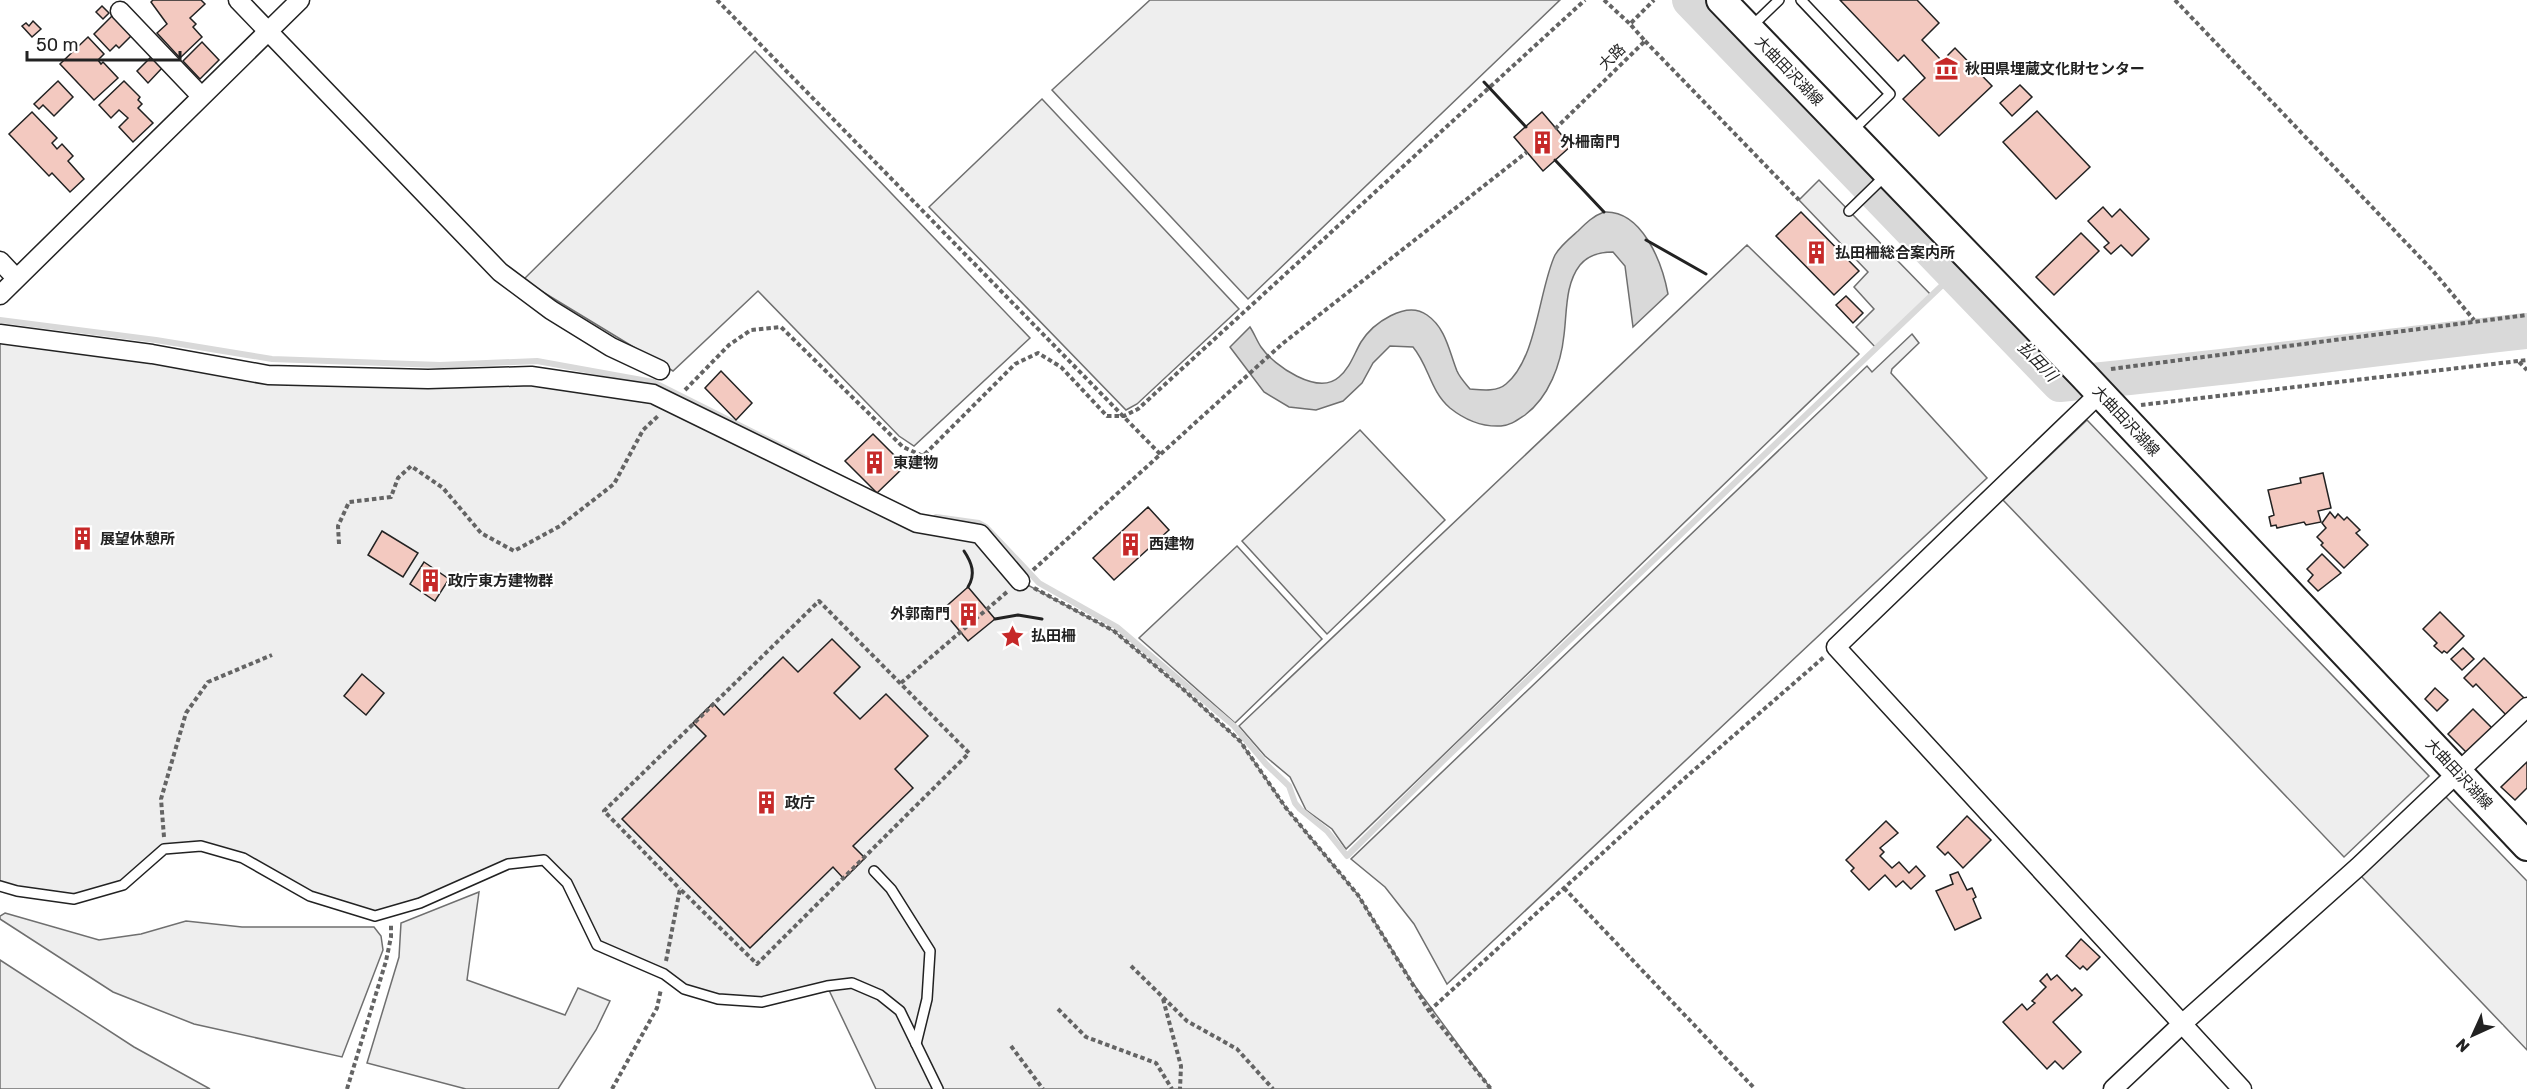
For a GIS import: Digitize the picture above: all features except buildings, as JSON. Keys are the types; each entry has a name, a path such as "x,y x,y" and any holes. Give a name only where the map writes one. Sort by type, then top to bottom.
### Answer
{"main road":[{"name":"大曲田沢湖線","path":"1721,0 2091,383 2527,846"}],"street":[{"path":"238,0 500,272 551,310 611,347 660,370"},
{"path":"0,295 300,0"},
{"path":"120,11 201,96"},
{"path":"0,261 16,278"},
{"path":"0,334 152,354 268,375 428,379 531,376 653,394 917,523 980,534 1020,581"},
{"path":"2091,383 1836,647 2242,1089"},
{"path":"2113,1089 2182,1024 2358,867 2527,707"}],"lane":[{"path":"1749,29 1779,0"},
{"path":"1801,0 1890,94 1850,133"},
{"path":"1849,211 1888,173"},
{"path":"0,886 17,891 74,899 123,885 164,849 201,846 243,858 310,896 375,916 430,899 508,864 544,860 567,883 597,945 664,974 684,989 718,999 762,1002 827,986 852,983 880,995 900,1011 938,1089"},
{"path":"874,871 891,889 930,951 927,999 916,1044"}],"path":[{"path":"717,0 1161,455"},
{"path":"690,384 729,345 751,330 781,327 903,447 923,456 1015,364 1038,353 1061,367 1107,416 1124,416 1138,409 1585,0"},
{"path":"1604,0 1630,24"},
{"name":"大路","path":"1555,129 1645,41 1630,24 1654,0"},
{"path":"2175,0 2433,271 2475,321"},
{"path":"1645,41 1799,200"},
{"path":"901,683 982,611 1020,581 1282,344 1527,152"},
{"path":"2091,383 2475,321 2527,315"},
{"path":"2124,418 2144,403 2527,360"},
{"path":"2519,361 2527,370"},
{"path":"339,544 338,526 349,502 391,497 398,478 411,465 443,488 481,533 513,551 560,526 614,484 643,430 672,403"},
{"path":"1020,581 1114,632 1184,690 1240,741 1286,808 1358,895 1429,1011 1491,1089"},
{"path":"819,601 901,683 969,753 757,964 604,811 819,601"},
{"path":"1429,1011 1686,777 1836,647"},
{"path":"164,849 161,799 186,713 208,682 272,656"},
{"path":"1564,888 1755,1089"},
{"path":"612,1089 657,1008 680,889"},
{"path":"347,1089 390,945 389,912"},
{"path":"1131,966 1187,1021 1238,1049 1273,1089"},
{"path":"1162,997 1181,1066 1180,1089"},
{"path":"1058,1009 1086,1038 1156,1063 1172,1089"},
{"path":"1011,1046 1043,1089"}],"shaded area":[{"path":"1150,0 1560,0 1248,299 1052,90"},
{"path":"755,51 1030,338 914,446 899,436 758,291 673,371 523,280"},
{"path":"1042,99 1239,309 1137,404 1126,410 929,207"},
{"path":"1819,180 1932,296 1877,349 1856,327 1874,309 1854,287 1868,272 1799,200"},
{"path":"1604,212 1629,219 1648,240 1661,267 1668,294 1633,327 1625,266 1613,252 1595,255 1583,262 1575,273 1569,289 1557,368 1541,399 1525,415 1511,424 1494,426 1481,424 1450,408 1438,394 1413,347 1390,346 1373,363 1362,383 1343,401 1316,410 1289,407 1264,392 1230,347 1250,327 1267,355 1286,370 1309,381 1330,382 1346,369 1361,342 1373,328 1400,312 1419,311 1439,326 1458,374 1470,389 1489,390 1502,387 1516,373 1531,341 1555,255 1562,245 1587,223"},
{"path":"1747,245 1859,354 1346,849 1332,829 1306,810 1290,777 1265,756 1239,726"},
{"path":"0,334 268,375 531,376 653,394 917,523 980,534 1020,581 1114,631 1240,741 1286,808 1358,895 1412,982 1491,1089 876,1089 827,986 762,1002 718,999 597,945 567,883 544,860 508,865 375,916 310,896 243,858 201,846 164,849 123,885 74,899 0,886"},
{"path":"1912,334 1919,343 1892,369 1891,373 1987,478 1447,984 1414,924 1385,887 1351,859 1867,366 1872,372"},
{"path":"2087,420 2429,776 2344,857 2003,500"},
{"path":"1360,430 1445,520 1327,634 1242,541"},
{"path":"1237,546 1322,639 1235,723 1139,638"},
{"path":"2445,796 2527,881 2527,1050 2361,876"},
{"path":"479,892 467,980 565,1015 578,988 610,1001 596,1030 558,1089 466,1089 367,1063 399,957 401,923"},
{"path":"5,913 99,940 141,934 186,921 242,927 374,927 381,936 383,950 342,1057 194,1024 113,992 0,919 0,916"},
{"path":"0,960 134,1047 210,1089 0,1089"}],"waterway":[{"name":"払田川","path":"1690,0 2060,384 2527,331"},
{"path":"936,517 979,523 986,527 1039,583 1117,627 1234,726 1266,764 1289,786 1295,803 1300,809 1327,831 1347,856 1448,756 1954,274"},
{"path":"0,320 156,340 272,359 440,365 537,361 653,382 807,459"}],"wall":[{"path":"1484,82 1526,127"},
{"path":"1555,160 1604,212"},
{"path":"1646,240 1706,274"},
{"path":"964,551 972,569 972,578 968,587"},
{"path":"995,619 1018,615 1042,619"}],"place":[{"name":"秋田県埋蔵文化財センター","path":"1947,69"},
{"name":"外柵南門","path":"1542,142"},
{"name":"払田柵総合案内所","path":"1817,253"},
{"name":"東建物","path":"875,463"},
{"name":"展望休憩所","path":"82,539"},
{"name":"西建物","path":"1131,544"},
{"name":"政庁東方建物群","path":"430,581"},
{"name":"外郭南門","path":"968,614"},
{"name":"払田柵","path":"1013,636"},
{"name":"政庁","path":"767,803"}]}
